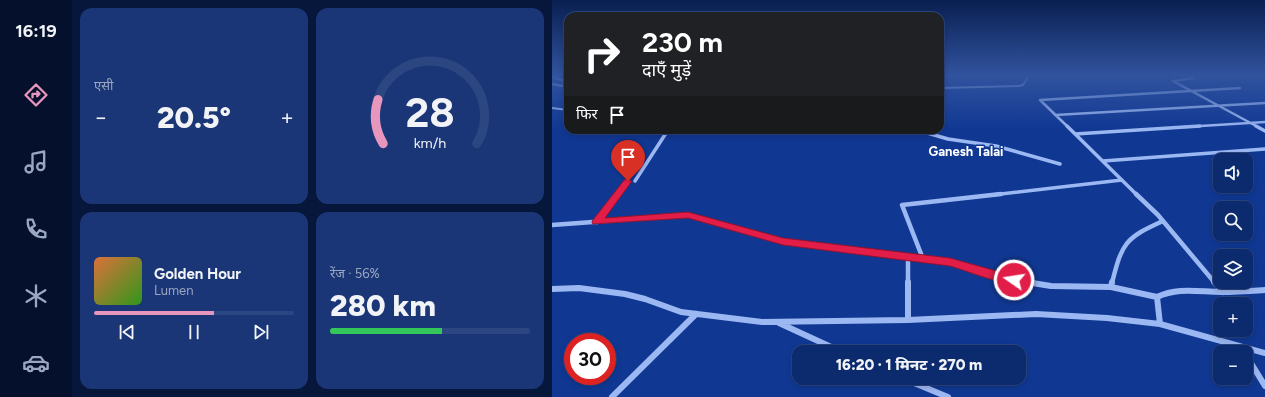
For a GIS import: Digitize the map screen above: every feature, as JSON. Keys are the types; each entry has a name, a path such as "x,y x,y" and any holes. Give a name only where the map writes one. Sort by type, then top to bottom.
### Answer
{"street":[{"path":"1149,94 1040,100 1163,221 1223,292"},
{"path":"1197,94 1265,131"},
{"path":"1054,115 1265,103"},
{"path":"1075,134 1265,122"},
{"path":"635,181 665,134"},
{"path":"931,134 948,139 1001,147 1060,164"},
{"path":"1103,161 1265,149"},
{"path":"923,260 902,205 1122,180"},
{"path":"597,222 628,181"},
{"path":"552,224 688,215 783,242 923,260 950,262 1002,278 1051,286 1111,287 1157,297 1164,293 1174,291 1223,292 1265,290"},
{"path":"1111,287 1123,245 1135,234 1163,221"},
{"path":"908,258 908,320"},
{"path":"552,289 579,288 625,294 645,298 681,312 737,320 777,322 908,320 1036,314 1107,318 1160,324 1229,345"},
{"path":"1157,297 1160,324"},
{"path":"612,397 696,314"},
{"path":"777,322 827,345"},
{"path":"1253,351 1265,353"},
{"path":"1253,366 1265,386"},
{"path":"919,385 948,397"}],"lane":[{"path":"552,108 564,110"}],"district":[{"name":"Ganesh Talai","path":"966,151"}],"route":[{"path":"628,181 597,222 688,215 783,242 923,260 950,262 1002,278 1014,280"}]}
